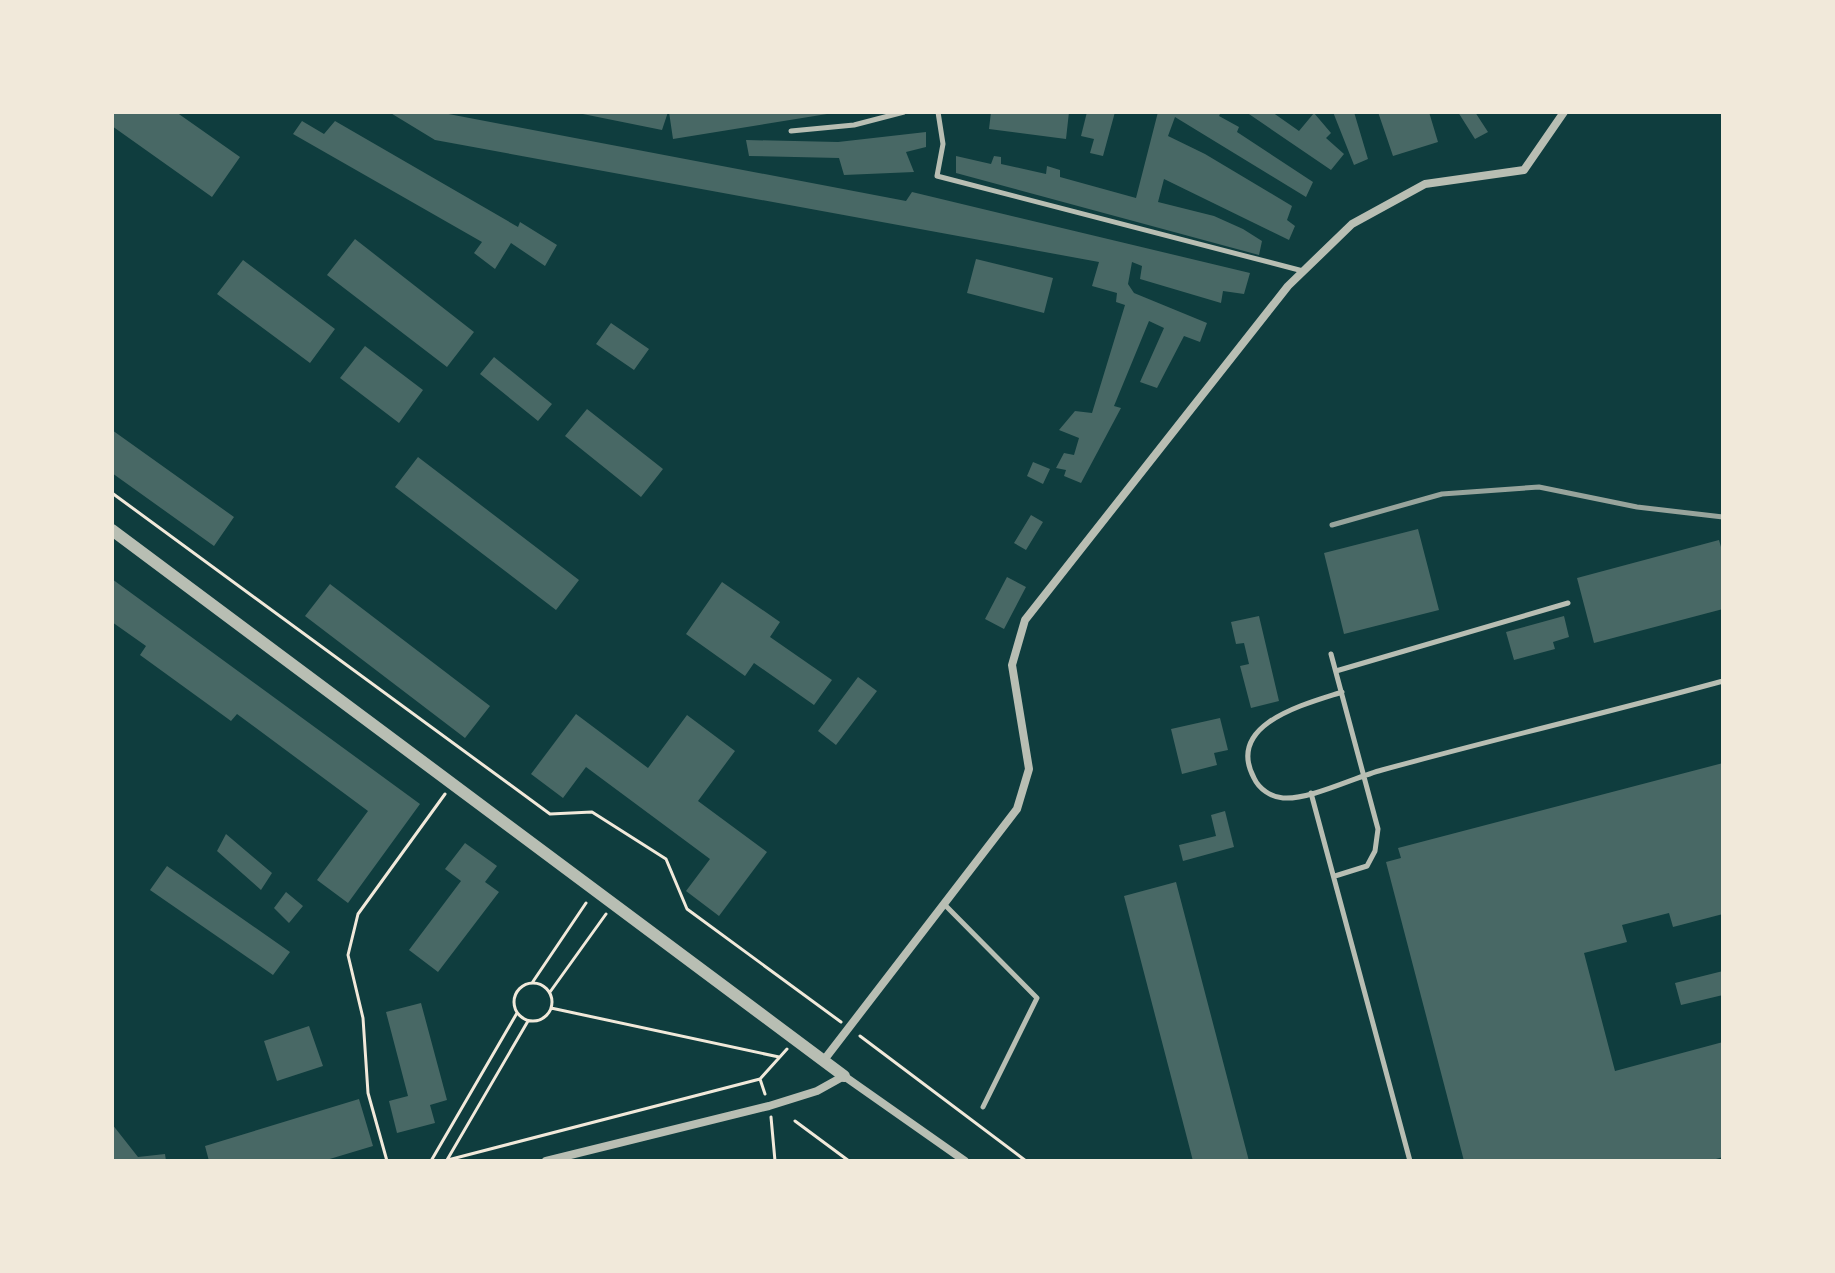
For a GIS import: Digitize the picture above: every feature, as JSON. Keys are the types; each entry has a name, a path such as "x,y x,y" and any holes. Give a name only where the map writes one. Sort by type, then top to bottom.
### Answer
{"street":[{"path":"824,1060 1017,809 1029,769 1012,665 1025,620 1304,271 1352,224 1425,184 1524,170 1564,112"},
{"path":"112,530 844,1076 965,1161"},
{"path":"546,1161 769,1106 817,1091 844,1076"}],"lane":[{"path":"791,131 854,125 904,112"},
{"path":"938,112 943,144 937,176 1304,271"},
{"path":"1336,671 1568,603"},
{"path":"1331,654 1378,829 1375,851 1367,866 1335,876"},
{"path":"1342,692 1277,716 1250,741 1246,753 1248,768 1257,785 1267,793 1283,798 1311,793 1364,775 1723,681"},
{"path":"1311,793 1409,1161"},
{"path":"945,905 1037,998 983,1107"}],"path":[{"path":"112,493 550,814 592,812 666,859 687,909 1026,1161"},
{"path":"387,1161 368,1093 363,1018 348,955 358,914 446,792"},
{"path":"431,1161 517,1013 515,993 532,983 590,897"},
{"path":"445,1161 528,1021 546,1017 551,1008 550,992 608,910"},
{"path":"532,983 550,992"},
{"path":"551,1008 780,1057"},
{"path":"517,1013 528,1021"},
{"path":"445,1161 760,1079 791,1044"},
{"path":"760,1079 769,1106 775,1161"},
{"path":"795,1121 849,1161"}],"building":[{"path":"112,112 176,112 240,157 212,197 112,126"},
{"path":"389,112 438,112 906,201 912,192 1250,273 1244,294 1223,291 1221,303 1140,279 1142,266 1132,262 1128,284 1134,293 1207,323 1200,342 1184,336 1157,388 1140,382 1164,328 1149,321 1114,406 1121,408 1081,483 1064,476 1066,470 1056,468 1064,453 1074,455 1079,438 1059,430 1075,411 1092,413 1125,305 1116,302 1117,293 1092,286 1099,262 435,140"},
{"path":"573,112 668,112 662,130"},
{"path":"669,112 827,112 827,114 673,139"},
{"path":"991,112 1069,112 1066,139 989,129"},
{"path":"1087,112 1115,112 1103,156 1090,153 1094,139 1081,136"},
{"path":"1158,112 1221,112 1219,116 1239,127 1237,132 1313,182 1306,197 1175,117 1168,136 1205,154 1292,206 1287,220 1295,226 1289,240 1164,179 1158,202 1214,216 1243,229 1262,241 1259,255 956,173 956,156 991,164 994,156 1001,157 1001,164 1046,174 1047,166 1060,170 1060,177 1136,198"},
{"path":"1246,112 1272,112 1299,131 1314,113 1331,133 1326,138 1344,154 1331,170"},
{"path":"1333,112 1354,112 1368,159 1354,165"},
{"path":"1378,112 1429,112 1438,142 1393,156"},
{"path":"1458,112 1475,112 1488,132 1475,139"},
{"path":"302,121 324,134 335,121 518,227 520,222 557,245 545,266 511,243 495,269 474,253 482,242 293,134"},
{"path":"926,132 926,147 906,152 914,172 844,175 839,158 749,156 746,140 838,142"},
{"path":"355,239 474,332 447,367 327,275"},
{"path":"976,259 1053,278 1044,313 967,293"},
{"path":"243,260 335,329 310,363 217,294"},
{"path":"611,323 649,349 634,370 596,344"},
{"path":"365,346 423,390 399,423 340,378"},
{"path":"494,357 552,404 538,421 480,374"},
{"path":"587,409 663,469 641,497 565,436"},
{"path":"112,430 234,517 214,546 112,473"},
{"path":"418,457 579,580 556,610 395,487"},
{"path":"1033,462 1050,469 1043,484 1027,476"},
{"path":"1031,515 1043,522 1026,550 1014,543"},
{"path":"1418,529 1439,610 1344,634 1324,553"},
{"path":"1719,540 1723,554 1723,609 1594,643 1577,578"},
{"path":"1007,577 1026,587 1004,629 985,619"},
{"path":"112,579 420,804 348,903 317,880 368,811 237,714 231,721 140,655 146,646 112,622"},
{"path":"722,582 780,622 770,637 832,680 814,705 754,663 745,676 686,634"},
{"path":"330,584 490,706 465,738 305,616"},
{"path":"1259,616 1279,701 1251,708 1240,666 1249,664 1244,643 1236,644 1231,622"},
{"path":"1564,616 1569,637 1553,642 1555,649 1514,660 1506,632"},
{"path":"858,677 877,691 836,745 818,731"},
{"path":"576,714 648,768 687,715 735,751 698,801 767,852 719,916 686,891 710,859 586,767 563,798 531,774"},
{"path":"1220,718 1228,750 1214,753 1217,765 1182,774 1171,729"},
{"path":"1723,763 1723,914 1673,927 1669,913 1622,925 1627,942 1584,953 1615,1071 1723,1042 1723,1157 1709,1161 1464,1161 1386,862 1401,858 1398,848"},
{"path":"1225,811 1234,847 1183,861 1179,845 1216,836 1211,815"},
{"path":"226,834 272,873 261,890 217,851"},
{"path":"465,843 497,866 485,882 499,892 438,972 409,950 461,881 445,869"},
{"path":"167,866 290,952 273,975 150,890"},
{"path":"1176,882 1249,1161 1193,1161 1124,896"},
{"path":"286,892 303,906 289,923 274,908"},
{"path":"1723,971 1723,995 1681,1005 1675,983"},
{"path":"421,1003 447,1100 430,1105 435,1123 397,1133 389,1101 408,1096 386,1012"},
{"path":"309,1026 323,1066 277,1081 264,1041"},
{"path":"359,1099 373,1146 323,1161 209,1161 205,1146"},
{"path":"112,1124 138,1157 165,1154 166,1161 112,1161"}],"railway":[{"path":"1332,525 1442,494 1539,487 1637,507 1723,517"}]}
